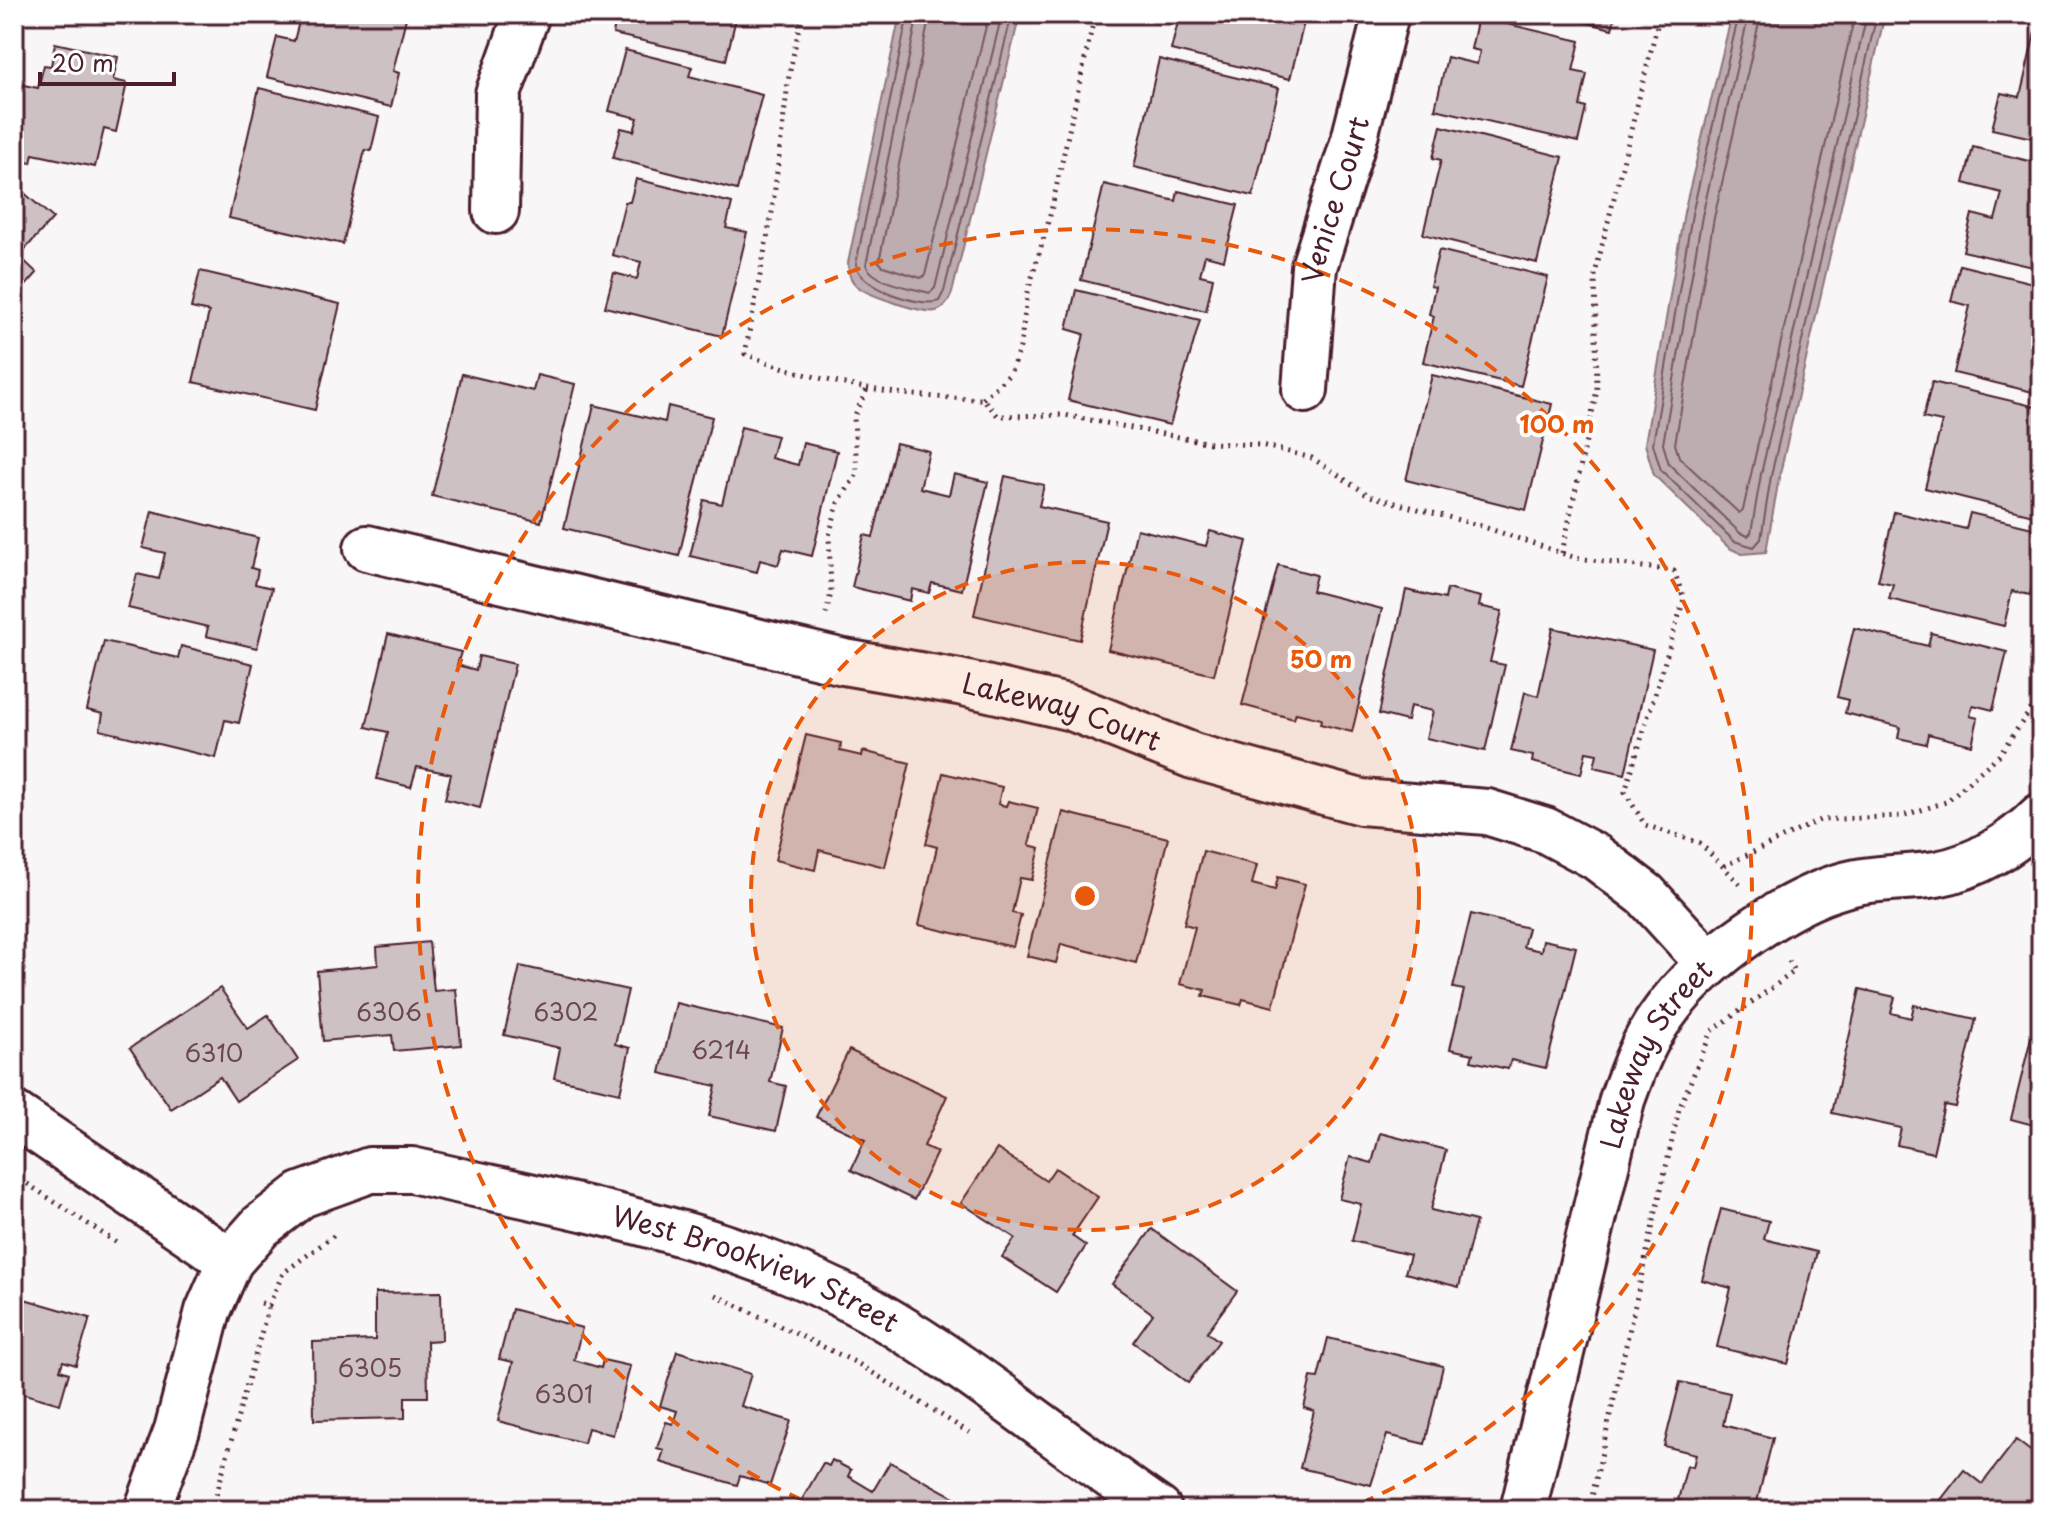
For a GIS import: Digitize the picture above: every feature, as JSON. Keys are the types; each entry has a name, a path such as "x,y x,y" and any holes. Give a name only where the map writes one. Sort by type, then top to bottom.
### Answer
{"street":[{"path":"496,211 498,94 527,14"},
{"name":"Venice Court","path":"1305,390 1314,267 1354,140 1386,14"},
{"name":"Lakeway Court","path":"367,548 844,662 959,682 1072,708 1193,756 1361,802 1427,805 1502,817 1545,830 1596,857 1646,895 1709,964"},
{"name":"Lakeway Street","path":"1523,1510 1622,1100 1646,1039 1672,1003 1709,964 1766,924 1830,889 1857,882 1937,874 1970,864 2036,832"},
{"path":"14,1114 223,1276 177,1430 147,1510"},
{"name":"West Brookview Street","path":"223,1276 261,1226 301,1195 370,1170 412,1170 680,1233 775,1266 867,1309 954,1361 1084,1460 1159,1510"}],"path":[{"path":"802,14 789,75 772,212 745,354 798,375 867,389 983,399 998,416 1064,415 1210,443 1261,445 1312,458 1370,496 1481,526 1562,553 1674,571 1684,599 1625,792 1645,825 1700,843 1737,878 1795,971 1712,1031 1679,1109 1589,1510"},
{"path":"983,399 1010,374 1020,347 1028,291 1049,220 1095,14"},
{"path":"1562,553 1597,390 1595,274 1660,14"},
{"path":"824,622 831,593 829,536 838,503 857,474 854,417 867,389"},
{"path":"1724,866 1820,820 1902,816 1946,802 1999,755 2041,695"},
{"path":"14,1175 118,1244"},
{"path":"212,1510 269,1305 283,1273 326,1238 339,1233"},
{"path":"223,1276 269,1305"},
{"path":"713,1294 857,1363 972,1434"}],"water":[{"path":"900,14 1020,14 952,293 944,307 936,311 908,307 863,290 851,278 848,263"},
{"path":"1732,14 1885,14 1779,478 1766,552 1742,554 1729,548 1654,475 1645,444 1684,212"}],"building":[{"path":"82,14 131,14 128,25"},
{"path":"301,14 407,14 393,71 399,73 391,107 267,77 277,37 294,41"},
{"path":"617,14 737,14 726,60 613,34"},
{"path":"1180,14 1306,14 1290,79 1171,50"},
{"path":"1552,14 1616,14 1612,29"},
{"path":"1478,17 1580,41 1573,71 1587,74 1580,106 1586,108 1578,142 1435,109 1447,57 1477,64 1480,51 1471,49"},
{"path":"2036,28 2041,29 2041,140 1992,129 2001,93 2020,97"},
{"path":"55,43 118,57 113,80 127,83 116,132 104,129 95,167 33,154 31,163 14,159 14,83 38,88 44,65 51,66"},
{"path":"625,50 692,67 689,76 762,95 737,190 613,158 621,128 634,131 638,118 609,111"},
{"path":"1159,59 1279,88 1253,196 1134,167"},
{"path":"259,88 379,117 371,151 365,150 343,244 229,218"},
{"path":"1441,126 1563,157 1537,263 1423,234 1441,160 1433,158"},
{"path":"1973,147 2041,164 2041,269 1963,251 1972,214 1995,220 2002,193 1964,183"},
{"path":"636,179 732,203 726,228 747,232 722,336 605,307 614,273 637,279 641,262 612,255 625,202 630,202"},
{"path":"14,184 53,218 19,256 37,273 15,298"},
{"path":"1104,184 1176,201 1178,191 1238,205 1224,260 1205,255 1200,275 1213,278 1206,311 1081,280"},
{"path":"1439,250 1548,277 1521,386 1423,362 1434,316 1429,314 1435,287 1430,286"},
{"path":"1960,265 2041,285 2041,394 1954,373 1970,306 1951,301"},
{"path":"200,271 340,304 315,410 193,382 209,312 191,308"},
{"path":"1076,290 1200,320 1170,425 1068,400 1084,334 1067,329"},
{"path":"462,374 533,391 537,375 575,384 541,522 432,496"},
{"path":"1432,375 1552,404 1526,510 1406,480"},
{"path":"1932,382 2041,408 2041,517 1925,488 1942,422 1923,418"},
{"path":"594,405 665,422 668,406 712,417 679,556 564,528"},
{"path":"741,427 777,436 771,458 798,465 803,443 837,451 812,556 783,549 778,565 760,560 757,572 690,556 704,500 722,504"},
{"path":"896,443 929,451 920,488 949,495 954,474 988,482 962,590 932,583 929,593 912,589 910,601 852,587 864,535 873,537"},
{"path":"1005,476 1044,485 1039,506 1107,521 1080,640 974,615"},
{"path":"152,511 258,538 251,568 258,570 255,584 272,588 257,648 206,636 208,627 128,608 137,574 159,579 165,553 143,548"},
{"path":"1894,512 1966,529 1970,513 2041,530 2041,550 2030,595 2012,591 2004,626 1889,599 1893,584 1878,581"},
{"path":"1137,529 1206,546 1210,531 1247,541 1214,675 1108,650"},
{"path":"1278,565 1316,575 1312,591 1382,609 1352,732 1320,724 1321,719 1296,713 1294,719 1242,705"},
{"path":"1447,589 1481,597 1479,606 1502,611 1490,662 1505,665 1485,751 1426,738 1433,711 1410,706 1407,721 1379,714 1406,590 1445,599"},
{"path":"1553,628 1653,650 1625,774 1594,767 1597,754 1586,752 1581,774 1532,762 1533,756 1511,751 1525,692 1538,696"},
{"path":"1854,628 1928,646 1931,633 2007,652 1993,710 1973,705 1970,716 1978,718 1972,745 1928,734 1926,744 1898,738 1900,727 1845,713 1848,700 1837,697"},
{"path":"388,634 461,652 457,665 476,670 479,656 515,664 480,808 445,799 451,774 417,767 411,787 377,779 388,732 366,727"},
{"path":"104,641 178,658 181,646 253,664 239,723 225,720 216,758 100,730 103,714 87,710"},
{"path":"806,735 841,743 840,751 862,756 863,751 910,763 885,867 819,850 815,870 775,860"},
{"path":"943,773 1002,787 998,804 1006,806 1008,801 1038,808 1029,845 1040,848 1032,880 1020,878 1012,913 1021,915 1013,947 919,925 937,847 926,844"},
{"path":"1063,812 1168,838 1136,963 1061,944 1056,963 1027,956"},
{"path":"1203,851 1257,865 1252,884 1275,890 1278,877 1305,884 1273,1007 1243,999 1241,1005 1203,996 1205,990 1180,984 1195,927 1184,924"},
{"path":"1471,914 1528,928 1523,947 1541,951 1543,940 1576,947 1546,1068 1511,1060 1508,1069 1471,1061 1473,1054 1450,1049 1464,990 1453,988"},
{"path":"429,942 434,991 456,989 461,1045 394,1051 392,1035 323,1041 317,971 378,965 377,947"},
{"path":"520,966 628,990 615,1044 630,1048 620,1093 554,1078 560,1048 504,1035"},
{"path":"220,988 248,1028 268,1015 298,1060 236,1101 220,1077 171,1109 130,1048"},
{"path":"1860,989 1895,997 1891,1013 1911,1018 1914,1005 1976,1019 1955,1107 1944,1105 1933,1153 1897,1145 1901,1128 1832,1113"},
{"path":"2041,997 2041,1127 2011,1119"},
{"path":"676,1003 783,1028 770,1082 786,1086 776,1131 709,1116 716,1086 660,1073"},
{"path":"849,1050 947,1096 924,1146 937,1152 914,1200 851,1170 865,1140 816,1117"},
{"path":"1380,1133 1446,1150 1431,1210 1476,1221 1459,1287 1405,1273 1410,1255 1352,1241 1361,1204 1339,1199 1350,1157 1372,1163"},
{"path":"997,1149 1046,1181 1055,1168 1098,1197 1072,1236 1086,1246 1056,1292 1002,1257 1015,1238 961,1203"},
{"path":"1721,1209 1769,1221 1764,1239 1817,1252 1788,1364 1717,1347 1731,1288 1702,1280"},
{"path":"1152,1229 1237,1291 1207,1332 1219,1341 1188,1383 1133,1342 1153,1314 1112,1284"},
{"path":"441,1292 442,1340 427,1341 428,1397 405,1397 405,1418 314,1420 313,1342 375,1340 375,1293"},
{"path":"14,1296 90,1318 76,1365 63,1361 60,1370 69,1373 60,1404 14,1391"},
{"path":"512,1309 582,1328 574,1360 601,1368 603,1360 630,1366 613,1435 588,1428 584,1443 498,1421 513,1362 499,1359"},
{"path":"1328,1338 1443,1366 1425,1444 1387,1435 1371,1485 1300,1468 1314,1411 1304,1408 1311,1377 1318,1378"},
{"path":"677,1351 751,1374 741,1406 791,1421 770,1485 740,1476 737,1485 660,1462 664,1450 657,1448 666,1422 673,1424 677,1411 660,1406"},
{"path":"1680,1382 1730,1393 1723,1425 1773,1438 1755,1510 1681,1510 1684,1502 1678,1500 1687,1466 1693,1467 1696,1454 1664,1446"},
{"path":"2016,1440 2041,1459 2041,1510 1933,1510 1964,1470 1982,1484"},
{"path":"832,1460 851,1470 848,1476 873,1491 890,1462 954,1497 946,1510 796,1510 823,1463 829,1466"}]}
